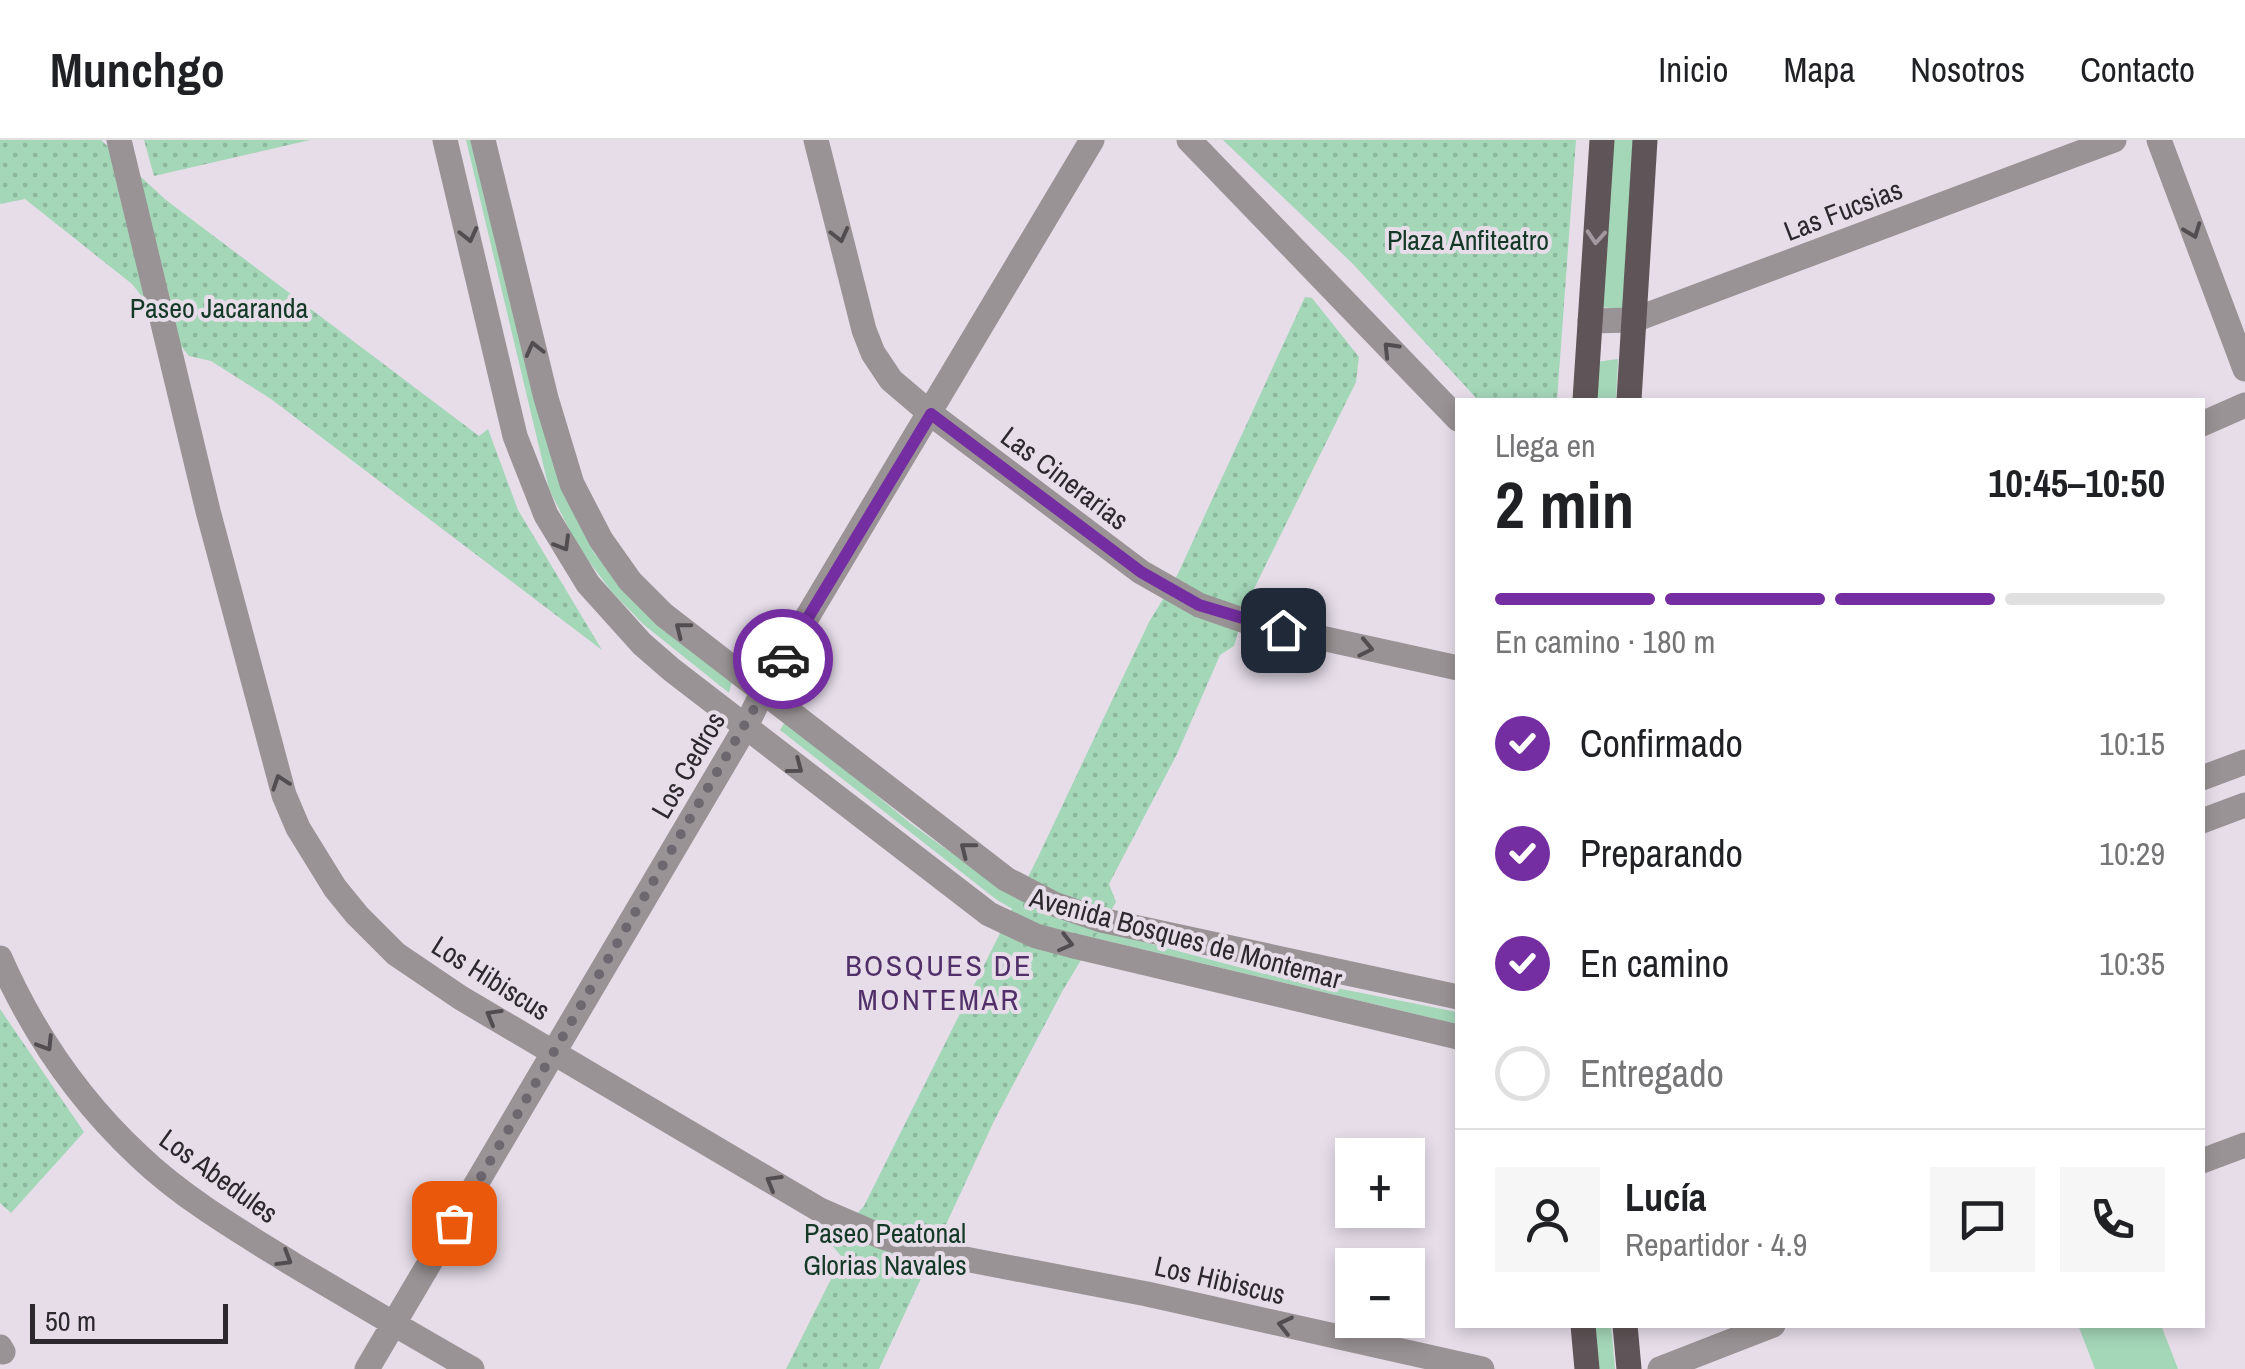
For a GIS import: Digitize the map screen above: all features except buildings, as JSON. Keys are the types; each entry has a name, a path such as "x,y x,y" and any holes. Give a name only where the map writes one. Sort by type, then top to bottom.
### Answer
{"main road":[{"path":"1585,398 1602,140"},
{"path":"1628,398 1645,140"},
{"path":"1583,1328 1588,1369"},
{"path":"1625,1328 1630,1369"}],"street":[{"name":"Los Hibiscus","path":"119,140 273,762 298,828 335,888 396,954 461,998 820,1210 880,1236 934,1253 1147,1294 1482,1369"},
{"name":"Avenida Bosques de Montemar","path":"446,140 516,436 546,515 581,572 614,615 652,652 744,728 990,914 1036,936 1455,1036"},
{"name":"Avenida Bosques de Montemar","path":"484,140 546,398 572,484 601,540 630,581 664,615 1006,880 1054,904 1101,920 1455,996"},
{"name":"Las Cinerarias","path":"816,140 873,353 891,380 931,414 1141,572 1199,605 1248,622 1455,667"},
{"name":"Los Cedros","path":"367,1369 1092,140"},
{"path":"1189,140 1455,416"},
{"name":"Las Fucsias","path":"1590,321 1634,320 2114,140"},
{"path":"2159,140 2245,369"},
{"path":"2205,423 2245,406"},
{"path":"2205,777 2245,762"},
{"path":"2205,820 2245,804"},
{"name":"Los Abedules","path":"0,958 34,1026 57,1061 140,1158 173,1186 260,1244 472,1369"},
{"path":"2205,1160 2245,1145"},
{"path":"1660,1369 1765,1328"}],"green space":[{"name":"Paseo Jacaranda","path":"0,140 101,140 166,200 479,436 488,429 518,510 602,650 271,399 211,361 189,356 132,284 25,199 0,204"},
{"path":"144,140 310,140 154,176"},
{"path":"466,140 480,140 557,476 594,553 649,614 732,682 729,693 643,624 612,592 578,547 549,489"},
{"name":"Plaza Anfiteatro","path":"1223,140 1576,140 1557,398 1476,398 1352,263"},
{"path":"1610,140 1636,140 1624,309 1599,307"},
{"name":"Paseo Peatonal Glorias Navales","path":"1305,297 1312,298 1359,357 1356,382 1246,605 1234,646 1220,655 1177,754 1109,884 1116,902 1063,990 994,1121 879,1369 786,1369 842,1257 830,1243 864,1206 1039,855 1149,622 1176,578"},
{"path":"1618,359 1616,398 1595,398 1596,362"},
{"path":"786,720 910,823 1000,888 1087,927 1261,973 1455,1012 1455,1024 1040,925 997,900 780,730"},
{"path":"0,1009 84,1132 11,1213 0,1203"},
{"path":"1593,1328 1611,1328 1615,1369 1598,1369"},
{"path":"2079,1328 2162,1328 2178,1369 2095,1369"}],"way so far":[{"path":"454,1223 783,659"}],"district":[{"name":"BOSQUES DE MONTEMAR","path":"939,982"}],"route":[{"path":"783,659 931,414 1141,572 1199,605 1283,630"}]}
